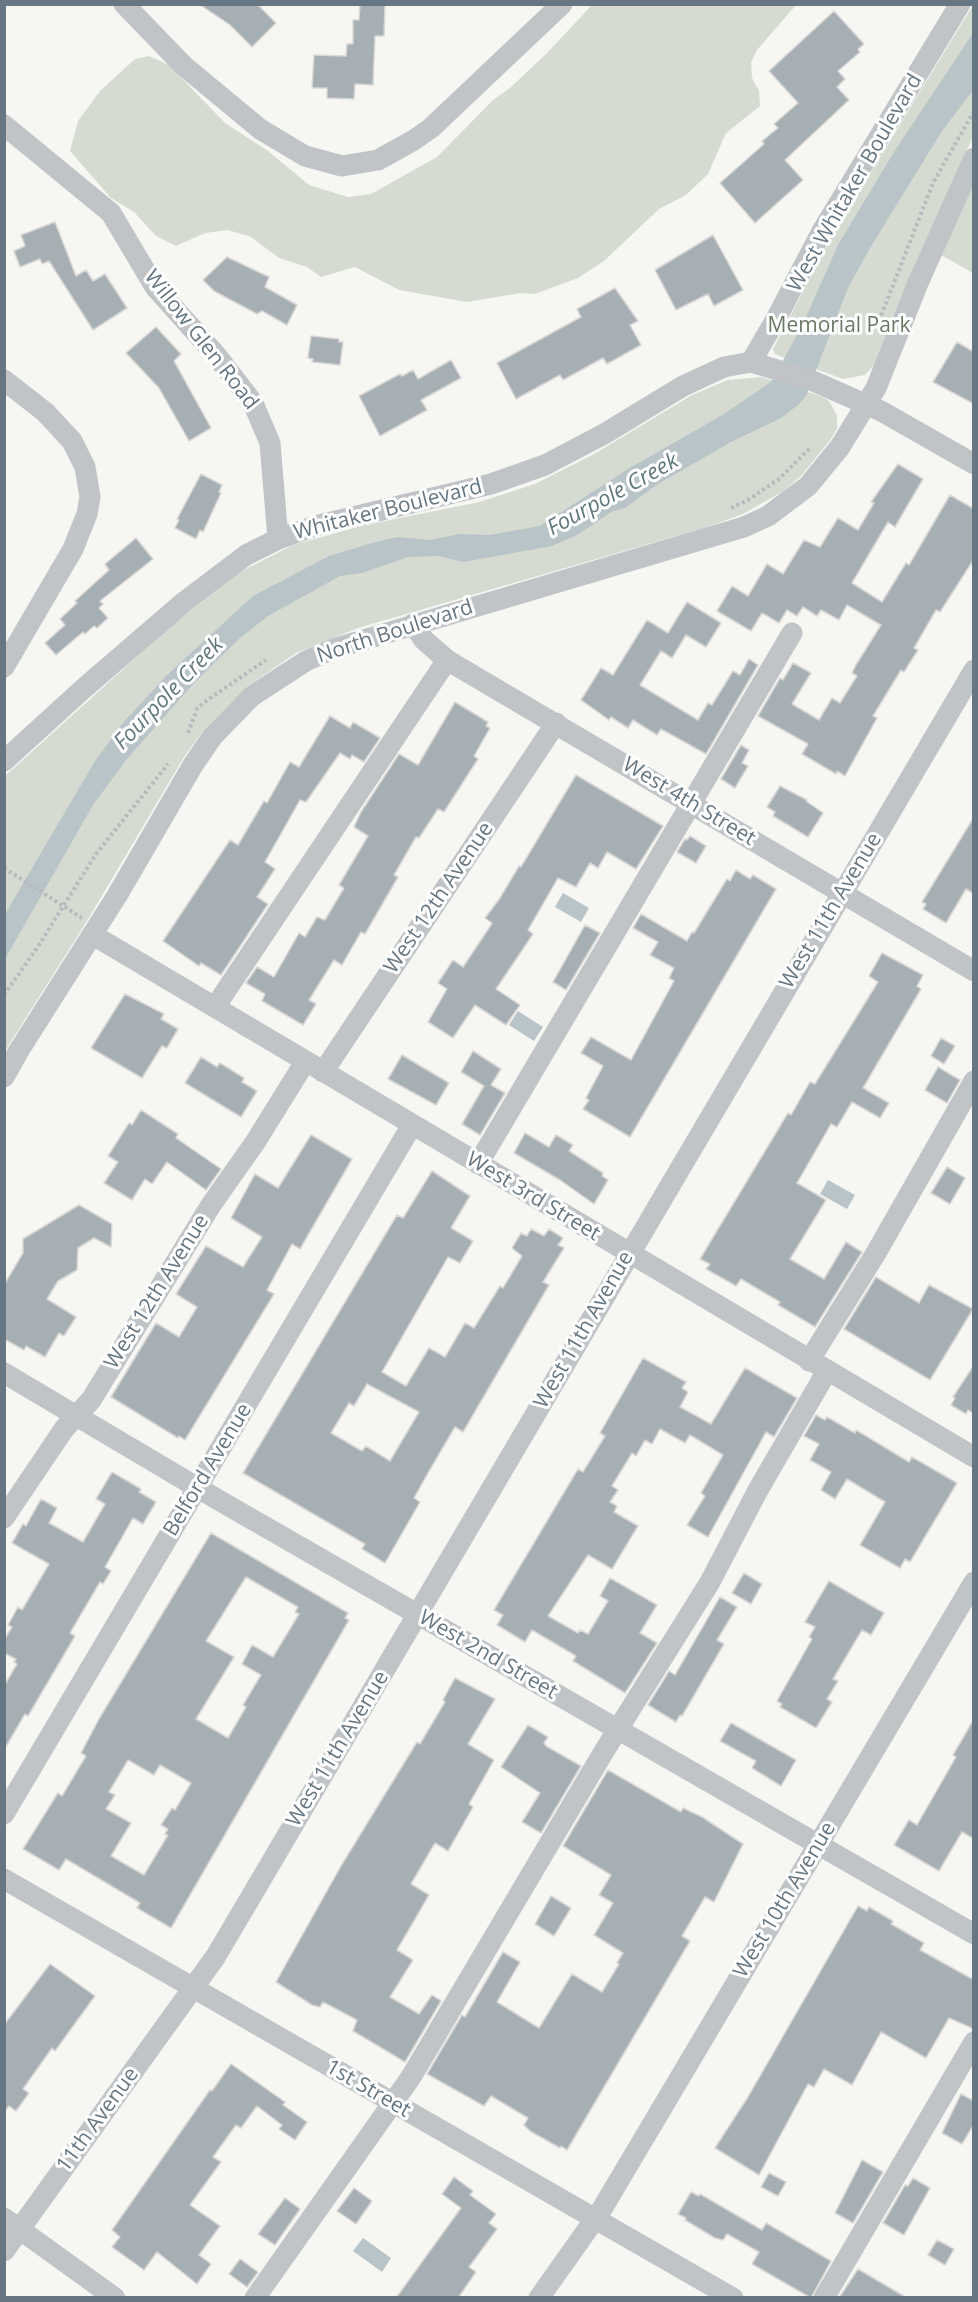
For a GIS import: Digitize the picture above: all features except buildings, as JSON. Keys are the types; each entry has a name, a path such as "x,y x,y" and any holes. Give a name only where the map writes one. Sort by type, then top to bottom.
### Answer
{"street":[{"path":"124,4 184,66 260,129 305,156 342,166 378,160 398,151 422,134 562,4"},
{"name":"West Whitaker Boulevard","path":"751,362 777,319 821,233 960,4"},
{"name":"Willow Glen Road","path":"4,125 111,213 155,287 216,355 253,403 270,443 278,539"},
{"name":"North Boulevard","path":"4,1077 90,928 193,765 212,737 252,696 306,661 333,649 714,537 768,516 801,491 874,408 883,375 918,283 974,158"},
{"path":"751,362 813,381 874,408 974,465"},
{"name":"Whitaker Boulevard","path":"4,761 184,602 227,568 278,539 315,526 516,476 570,453 710,372 751,362"},
{"path":"4,380 45,412 72,441 85,467 90,497 73,549 4,667"},
{"name":"West 4th Street","path":"413,624 424,640 447,660 974,971"},
{"path":"478,1164 792,633"},
{"path":"215,1007 447,660"},
{"name":"West 11th Avenue","path":"193,1989 216,1956 974,670"},
{"name":"West 12th Avenue","path":"4,1518 64,1429 91,1400 211,1205 314,1067 556,723"},
{"name":"West 3rd Street","path":"90,928 314,1067 974,1457"},
{"path":"255,2298 393,2104 618,1730 710,1582 876,1253 974,1081"},
{"name":"Belford Avenue","path":"4,1814 412,1125"},
{"name":"West 2nd Street","path":"4,1373 197,1487 974,1934"},
{"name":"West 10th Avenue","path":"539,2298 596,2218 974,1582"},
{"name":"1st Street","path":"4,1879 733,2298"},
{"name":"11th Avenue","path":"4,2251 12,2224 193,1989"},
{"path":"824,2298 974,2042"},
{"path":"12,2224 115,2298"}],"path":[{"path":"878,322 933,183 974,111"},
{"path":"729,508 748,500 779,479 815,443"},
{"path":"186,738 197,709 276,655"},
{"path":"4,995 96,854 170,762"},
{"path":"4,868 64,906 90,928"}],"green space":[{"path":"592,5 796,5 757,50 751,63 752,78 759,91 760,106 726,133 708,174 686,195 659,209 604,261 578,278 535,294 521,293 467,302 399,290 355,267 321,277 307,267 279,258 251,237 228,230 205,233 176,246 156,236 134,212 111,198 70,151 78,121 100,91 135,59 149,56 169,65 225,123 268,151 309,185 348,197 371,194 437,157 493,100 510,88 546,54"},
{"name":"Memorial Park","path":"973,5 973,137 917,260 876,363 865,375 843,379 775,354 773,349 832,236"},
{"path":"973,185 973,273 941,255"},
{"path":"761,377 823,397 829,401 837,415 837,428 831,439 801,476 782,492 743,514 707,527 358,628 296,653 245,688 202,732 184,757 87,921 5,1051 5,776 172,625 240,572 293,545 361,526 479,502 535,484 594,454 692,395 728,380"}],"water":[{"name":"Fourpole Creek","path":"973,33 973,90 942,131 870,248 848,288 806,396 798,405 781,418 731,442 658,484 625,508 611,512 579,534 552,546 463,562 439,556 408,557 362,573 340,576 268,616 240,638 194,683 126,760 93,805 5,959 4,916 95,761 123,723 166,676 253,596 329,556 372,543 397,537 430,540 459,534 490,535 540,526 628,469 724,414 771,382 803,324 838,245 894,152"},
{"path":"563,893 589,908 581,922 555,907"},
{"path":"518,1011 543,1027 534,1041 509,1025"},
{"path":"828,1180 855,1195 847,1209 820,1194"},
{"path":"363,2238 391,2258 382,2272 353,2251"}]}
